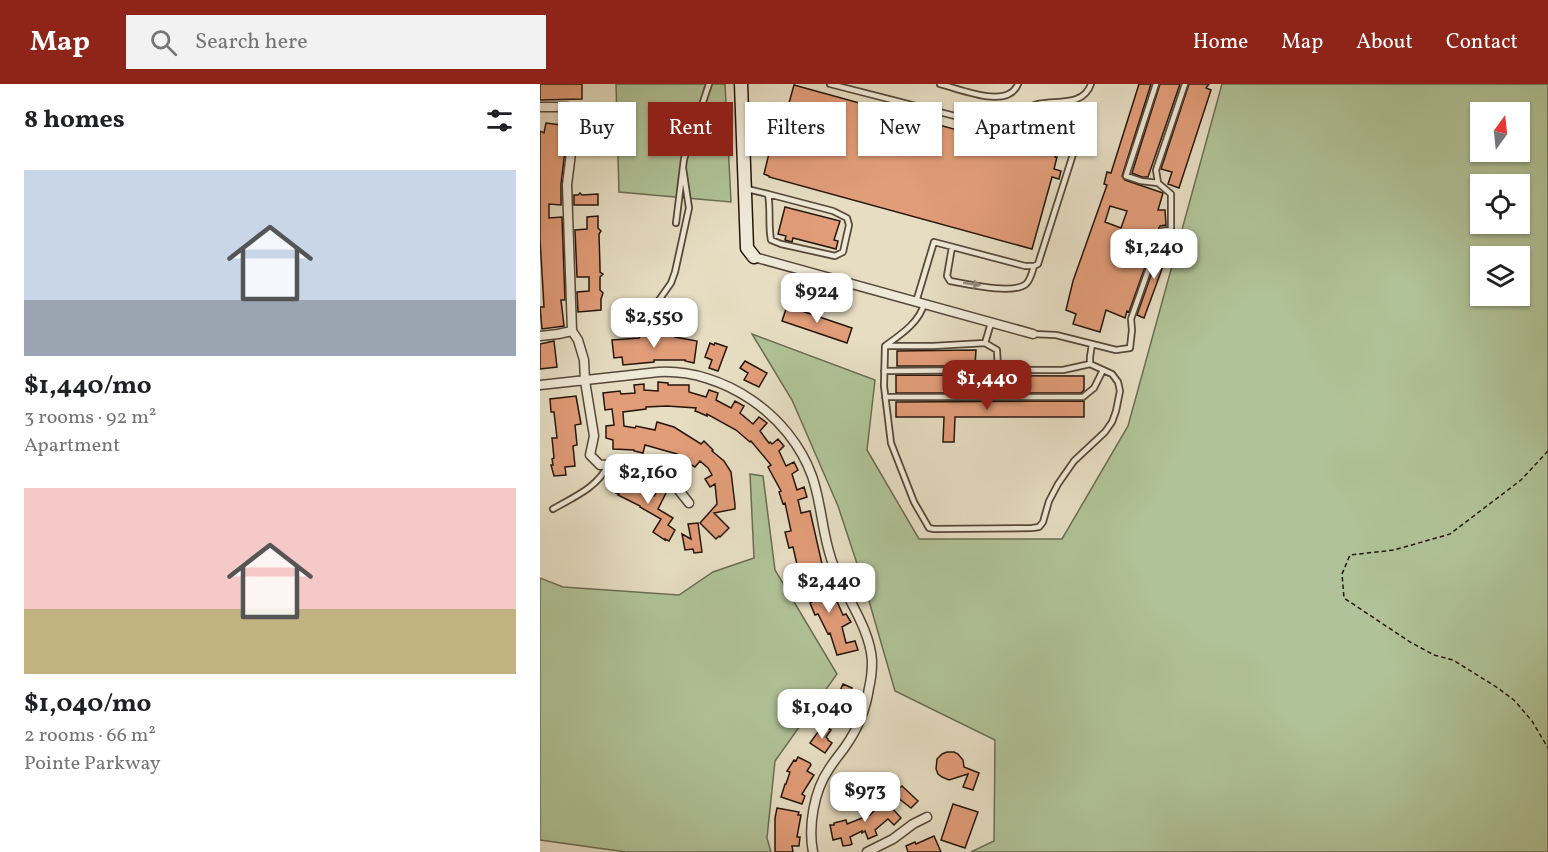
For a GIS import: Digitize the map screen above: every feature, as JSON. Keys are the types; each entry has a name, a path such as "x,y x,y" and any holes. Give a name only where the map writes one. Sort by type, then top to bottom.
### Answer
{"street":[{"path":"741,84 747,248 754,257 1033,334"},
{"path":"540,107 567,107 576,113 567,185 572,331 578,340 584,360 594,436 590,455 600,465 634,463 660,475 673,483 689,502"},
{"path":"540,336 572,331"},
{"path":"540,386 670,372 700,377 727,386 756,402 774,417 797,446 816,488 827,547 834,567 865,631 872,660 869,689 861,718 850,740 828,770 817,796 812,814 813,852"},
{"path":"867,852 927,817"}],"lane":[{"path":"676,223 684,159 710,84"},
{"path":"830,84 954,116"},
{"path":"940,84 994,98 1007,96 1016,91 1018,84"},
{"path":"1058,102 1083,97 1091,84"},
{"path":"1033,334 1056,335 1116,350 1130,348 1131,319 1162,231 1171,229 1171,194 1158,183 1141,182 1126,176 1156,84"},
{"path":"1158,183 1156,170 1185,84"},
{"path":"952,247 947,276 950,281 1010,290 1025,285 1030,279 1034,266 1038,264 1072,156"},
{"path":"647,317 671,283 675,272 689,208 682,168"},
{"path":"745,189 768,194 833,211 847,218 849,225 843,252 835,256 771,240 768,194"},
{"path":"885,346 903,333 922,314 920,303 934,242 1025,266 1034,266"},
{"path":"985,343 991,323"},
{"path":"885,346 985,343 997,350 998,370"},
{"path":"1090,364 1092,344"},
{"path":"884,371 1063,370 1090,364 1112,374 1118,382 1120,391 1112,422 1105,432 1074,461 1053,492 1043,522 1039,527 934,529 929,528 914,502 891,443 885,397 884,371 885,346"},
{"path":"885,397 1083,397 1094,388 1103,370"},
{"path":"553,509 590,487 604,474 608,465"}],"path":[{"path":"1548,451 1521,480 1450,534 1394,550 1350,555 1342,574 1344,598 1410,642 1434,655 1453,660 1498,688 1515,701 1532,721 1548,748"}],"green space":[{"path":"616,84 725,84 726,102 648,102 648,156 729,156 731,202 619,192 618,156 636,156 636,102 616,102"},
{"path":"1222,84 1548,84 1548,852 971,852 994,841 995,740 895,691 867,594 838,506 792,400 752,334 875,380 867,450 919,539 1062,539 1128,426"},
{"path":"750,474 763,476 775,570 837,674 775,761 767,838 771,852 626,852 540,840 540,578 563,587 679,595 713,572 754,558"}],"building":[{"path":"540,84 582,84 582,99 540,100"},
{"path":"1139,84 1151,84 1122,176 1125,180 1163,193 1158,210 1165,210 1166,225 1160,226 1158,230 1129,312 1127,311 1125,318 1106,310 1100,332 1073,324 1076,314 1066,310 1073,281 1107,185 1104,184 1107,172 1111,173","holes":["1110,206 1127,211 1121,228 1105,222"]},
{"path":"1160,84 1180,84 1148,177 1142,177 1132,173"},
{"path":"1189,84 1209,84 1206,88 1211,90 1179,188 1168,184 1172,172 1161,169"},
{"path":"794,85 858,103 858,156 942,156 942,126 954,129 954,156 1057,157 1054,169 1061,171 1059,179 1052,177 1032,249 764,174 768,156 846,156 846,102 789,102"},
{"path":"546,123 558,125 558,156 564,156 561,205 549,204 549,218 562,217 565,300 561,300 564,326 542,329 540,307 544,307 540,239 540,131 544,133"},
{"path":"580,193 582,195 598,194 598,205 574,205 574,195"},
{"path":"785,207 840,221 834,240 838,241 836,249 793,238 792,242 785,240 786,236 778,234"},
{"path":"598,216 598,228 601,231 599,234 600,272 603,274 600,277 600,290 603,293 601,310 578,312 577,292 589,291 589,277 577,277 575,230 587,229 587,217"},
{"path":"1162,244 1170,247 1144,318 1137,315"},
{"path":"787,306 852,328 847,343 782,321"},
{"path":"643,333 675,335 675,337 697,341 694,363 685,360 654,360 654,362 623,365 622,357 614,358 612,340 639,338"},
{"path":"554,341 557,367 540,369 540,344"},
{"path":"710,343 727,347 718,371 709,368 712,360 705,357"},
{"path":"976,350 975,366 897,366 897,351"},
{"path":"745,361 767,373 759,387 744,380 748,373 740,368"},
{"path":"896,375 1084,376 1084,390 1081,393 896,393"},
{"path":"658,382 668,383 668,385 689,385 689,392 706,397 709,390 718,393 716,400 731,408 735,401 744,406 740,413 753,424 759,417 767,423 760,431 769,443 772,444 778,439 784,446 779,451 786,466 794,462 798,470 792,474 797,490 804,487 807,497 798,500 801,513 810,511 822,564 798,569 793,547 789,548 785,532 791,531 785,503 783,504 779,492 781,491 768,467 771,465 751,441 707,414 707,416 695,411 696,408 667,406 646,407 646,409 623,412 624,426 655,430 657,422 674,427 701,444 704,441 724,461 731,472 735,509 714,513 729,528 716,539 700,523 717,504 715,484 710,487 705,479 712,475 700,461 695,467 676,456 677,454 645,445 643,453 613,449 613,440 606,438 606,426 614,425 612,409 605,410 603,393 620,391 621,394 635,393 634,385 644,384 644,390 658,391"},
{"path":"576,396 581,424 575,425 577,445 573,446 575,466 565,467 566,475 554,476 551,465 553,465 552,459 554,458 552,438 557,438 550,399"},
{"path":"1084,401 1084,417 955,417 954,442 943,442 944,417 896,417 896,402"},
{"path":"633,476 641,481 638,487 654,496 659,488 666,493 658,509 673,518 668,525 675,530 669,541 653,532 661,519 616,493 621,482 629,484"},
{"path":"698,523 702,552 694,553 693,549 685,550 682,534 691,539 688,524"},
{"path":"824,573 829,584 823,587 827,599 835,597 843,615 846,614 851,622 842,627 846,643 855,641 858,650 837,655 830,633 828,634 818,614 815,615 804,580"},
{"path":"843,684 852,688 848,697 855,700 851,710 846,710 844,716 838,713 840,707 834,705"},
{"path":"823,725 831,730 826,737 832,743 825,753 810,743"},
{"path":"947,752 958,754 963,760 964,767 979,773 973,790 963,787 968,774 949,780 938,774 937,759"},
{"path":"798,757 810,763 807,771 814,775 802,794 805,796 802,804 781,797 790,772 787,771"},
{"path":"902,786 918,801 911,808 893,794"},
{"path":"880,795 901,818 894,825 888,819 875,830 877,835 868,839 865,831 862,833 862,831 850,837 852,844 850,845 843,846 841,838 833,840 830,825 846,820 847,824 870,815 876,809 871,803"},
{"path":"953,804 978,812 965,848 941,840"},
{"path":"777,808 799,812 798,815 801,815 797,837 800,837 799,846 792,846 793,852 775,852"},
{"path":"934,836 941,852 908,852 906,846"}]}
